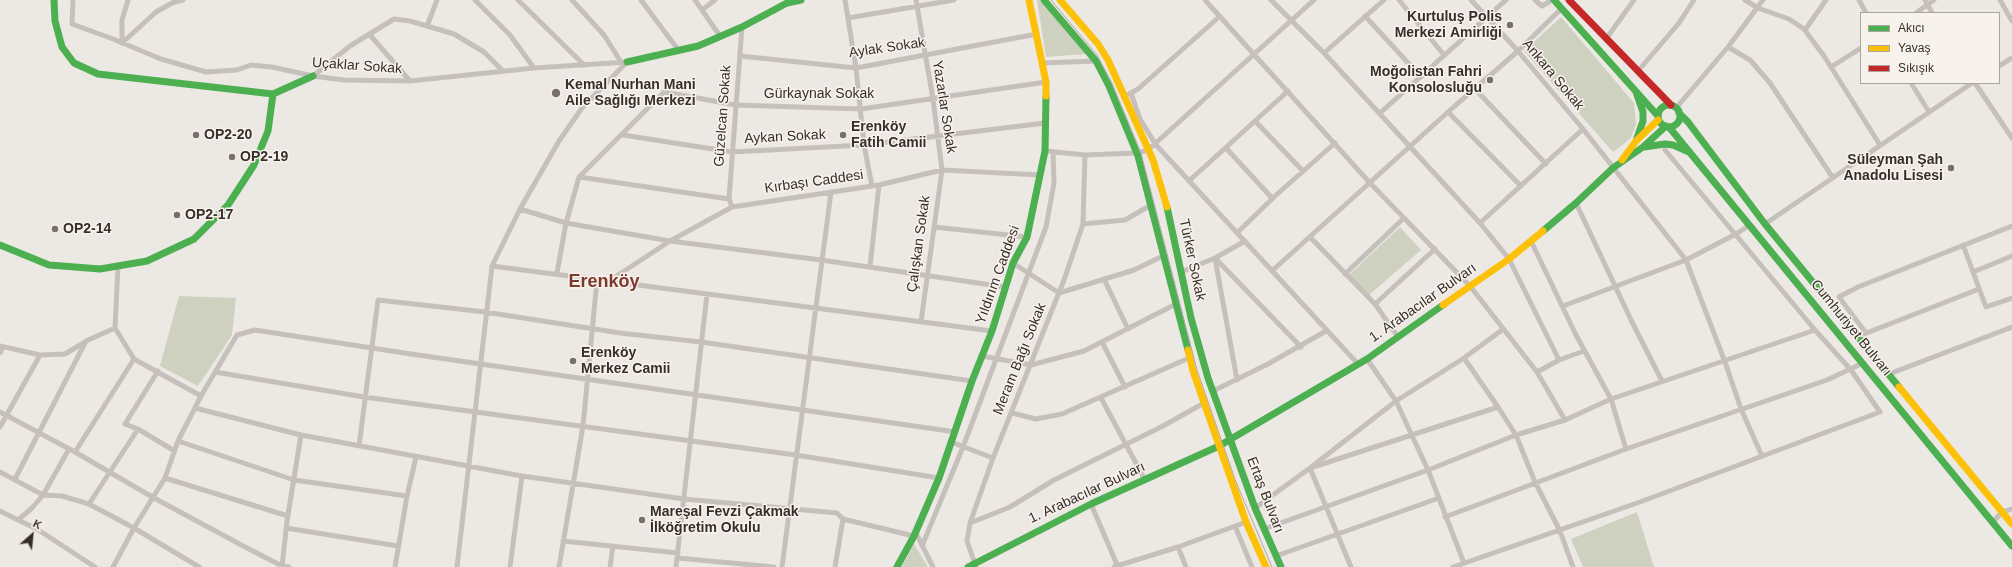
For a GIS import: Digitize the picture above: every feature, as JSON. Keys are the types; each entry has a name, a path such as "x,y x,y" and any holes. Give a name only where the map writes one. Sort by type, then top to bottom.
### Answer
{"main road":[{"path":"54,0 55,21 62,47 74,63 98,74 273,94 313,76"},
{"path":"624,62 698,46 742,27 786,2 801,0"},
{"name":"Yıldırım Caddesi","path":"897,567 914,536 939,478 951,442 956,432 972,381 992,331 1013,263 1027,237 1041,175 1044,151 1046,82 1029,0"},
{"name":"Türker Sokak","path":"1044,0 1096,61 1109,86 1138,154 1190,358 1216,436"},
{"name":"Türker Sokak","path":"1060,0 1098,44 1128,95 1164,194 1191,318 1227,431"},
{"path":"1553,0 1562,8 1658,118"},
{"name":"Cumhuriyet Bulvarı","path":"1569,0 1688,122 1765,224 2012,524"},
{"path":"1636,92 1643,112 1643,121 1636,141"},
{"path":"0,245 49,265 100,269 147,261 194,239 228,205 254,165 268,131 273,94"},
{"name":"1. Arabacılar Bulvarı","path":"968,567 1090,504 1225,443 1366,359 1509,259 1576,203 1613,168 1643,147 1667,127 1677,122 1675,109 1661,108 1658,118 1636,141 1621,162"},
{"name":"Cumhuriyet Bulvarı","path":"1658,118 1689,152 1750,225 2012,546"},
{"path":"1643,147 1665,144 1673,145 1689,152"},
{"path":"1863,363 1874,356"},
{"name":"Ertaş Bulvarı","path":"1227,431 1225,443 1246,522 1266,567"},
{"name":"Ertaş Bulvarı","path":"1216,436 1225,443 1281,567"}],"street":[{"name":"Uçaklar Sokak","path":"74,0 72,24 161,59 206,72 237,70 251,65 272,67 313,76 344,80 410,81 534,68 624,62"},
{"path":"122,43 122,20 128,0"},
{"path":"122,43 156,12 172,3 183,0"},
{"path":"427,26 437,0"},
{"path":"475,0 510,34 534,68"},
{"path":"457,567 492,266 520,209 559,140 582,108 624,62 604,35 572,0"},
{"path":"642,0 679,51"},
{"path":"695,0 720,36"},
{"path":"702,10 715,0"},
{"path":"845,0 856,68 864,145 872,186"},
{"name":"Yazarlar Sokak","path":"916,0 924,55 933,99 942,170"},
{"path":"848,18 954,0"},
{"path":"1205,0 1254,56 1288,91 1370,182 1470,286 1502,330 1536,372 1565,420"},
{"path":"1271,0 1290,21 1324,53 1380,113 1480,223 1509,259 1559,360"},
{"path":"1044,151 1085,155 1138,154 1148,150 1156,145 1314,0"},
{"path":"1324,53 1384,0"},
{"path":"1399,0 1444,55"},
{"name":"Ankara Sokak","path":"1471,0 1518,51 1583,129 1686,260 1725,362 1741,409 1762,456"},
{"path":"1380,113 1506,0"},
{"path":"1535,0 1542,6 1553,0"},
{"path":"1606,39 1634,0"},
{"path":"1638,71 1679,23 1694,0"},
{"path":"1745,0 1758,8 1788,18 1805,30 1831,67 1880,146"},
{"path":"1675,109 1728,47 1763,0"},
{"path":"1805,30 1826,0"},
{"path":"1858,0 1865,12"},
{"path":"1917,12 1926,2 1934,0"},
{"path":"2000,0 2012,21"},
{"path":"521,1 584,65"},
{"path":"1926,2 1931,12"},
{"path":"1273,270 1518,51 1562,8"},
{"path":"1219,16 1138,89 1128,95 1140,119 1156,145 1238,232 1326,331 1358,364"},
{"path":"1365,16 1421,77"},
{"path":"313,76 350,46 394,19 410,20 454,34 484,52 503,71"},
{"name":"Güzelcan Sokak","path":"732,207 729,199 742,27"},
{"name":"Aylak Sokak","path":"740,56 856,68 1037,34"},
{"path":"370,35 410,81"},
{"path":"1728,47 1750,60 1770,83 1833,178"},
{"path":"1831,67 1860,49"},
{"path":"2000,65 2012,58"},
{"path":"1042,63 1096,61"},
{"name":"Gürkaynak Sokak","path":"623,135 664,92 736,105 861,109 1046,82"},
{"path":"1912,84 1930,112"},
{"path":"1765,224 1971,84"},
{"path":"1976,84 2012,138"},
{"path":"1475,89 1546,164"},
{"path":"1190,180 1288,91"},
{"path":"1448,112 1521,186"},
{"path":"1255,121 1303,171"},
{"name":"Aykan Sokak","path":"623,135 732,152 864,145 1045,123"},
{"path":"1480,223 1583,129"},
{"path":"557,273 566,223 579,177 623,135"},
{"path":"1238,232 1272,198 1335,143"},
{"path":"1226,148 1272,198"},
{"path":"1453,567 1560,531 1880,412 1850,370 1814,330 1665,150"},
{"path":"922,546 963,447 1044,233 1054,184 1054,152"},
{"name":"Meram Bağı Sokak","path":"976,564 967,541 970,523 993,458 1059,293 1083,224 1085,155"},
{"name":"Kırbaşı Caddesi","path":"609,281 670,241 732,207 879,185 942,170 1041,175"},
{"name":"Çalışkan Sokak","path":"921,322 942,170"},
{"path":"579,177 729,199"},
{"path":"870,267 879,185"},
{"path":"782,567 830,192"},
{"path":"1576,203 1662,381"},
{"path":"1083,224 1125,220 1151,205"},
{"path":"520,209 566,223 670,241 821,260 1005,287"},
{"path":"1345,274 1404,218"},
{"path":"1563,306 1686,260 1750,225"},
{"path":"1866,333 1839,297 1858,287 2012,226"},
{"path":"934,227 1027,237"},
{"path":"1310,237 1375,304 1398,336"},
{"path":"1181,272 1215,258 1245,241"},
{"path":"1531,241 1584,351 1612,399 1626,449"},
{"path":"1963,245 1986,307 2012,298"},
{"path":"1375,304 1435,249"},
{"path":"1013,263 1059,293 1134,270 1164,255"},
{"path":"1973,272 2012,256"},
{"path":"1215,258 1301,347"},
{"path":"1215,258 1237,380"},
{"path":"118,266 115,328 134,359 201,396"},
{"path":"492,266 557,273 597,280 992,331"},
{"path":"1104,279 1128,329"},
{"path":"559,567 583,426 597,280"},
{"path":"1858,336 1979,289"},
{"path":"676,567 707,294"},
{"path":"359,446 370,348 378,300 486,312 620,333 701,342 972,381"},
{"path":"982,356 1031,365 1084,350 1176,304"},
{"path":"1889,374 2012,327"},
{"path":"0,353 2,347 40,354 65,354 86,341 115,328"},
{"path":"113,567 134,528 165,478 173,450 201,396 237,335 255,330 370,348 956,432"},
{"path":"1254,508 1310,468 1396,401 1464,358 1502,330"},
{"path":"1264,529 1428,470 1516,435 1565,420 1612,399 1662,381 1725,362 1814,330"},
{"path":"1213,391 1301,347 1326,331"},
{"path":"15,480 86,341"},
{"path":"1102,342 1125,387"},
{"path":"1536,372 1559,360 1584,351"},
{"path":"0,427 40,354"},
{"path":"1012,413 1036,418 1062,414 1190,358"},
{"path":"1464,358 1516,435 1535,482 1560,531 1573,567"},
{"path":"75,452 134,359"},
{"path":"1366,359 1396,401 1414,435 1464,563"},
{"path":"1445,517 1535,482 1850,370 1863,363"},
{"path":"158,371 125,424 138,429 173,450"},
{"path":"215,372 364,397 690,440 939,478"},
{"path":"1101,398 1144,480"},
{"path":"970,523 1010,507 1054,480 1204,403"},
{"path":"1310,468 1498,407"},
{"path":"195,408 301,435 522,476 684,499 837,513 843,519 918,537 934,567"},
{"path":"0,412 110,471 154,498 282,566 289,567"},
{"path":"89,504 138,429"},
{"path":"282,566 286,528 301,435"},
{"path":"178,441 294,480 407,496"},
{"path":"951,442 993,458"},
{"path":"18,520 32,508 43,495 69,449"},
{"path":"395,567 407,496 416,456"},
{"path":"1310,468 1351,567"},
{"path":"0,472 43,495 62,496 89,504 134,528 199,567"},
{"path":"510,567 522,476"},
{"path":"165,478 288,516"},
{"path":"1276,556 1439,498"},
{"path":"1090,504 1117,567 1178,547 1246,522"},
{"path":"1993,522 2002,512 2012,509"},
{"path":"0,511 37,529 95,567"},
{"path":"835,567 843,519"},
{"path":"1235,526 1252,567"},
{"path":"286,528 398,546"},
{"path":"563,541 774,567"},
{"path":"610,567 613,546"},
{"path":"1178,547 1186,567"}],"green space":[{"path":"1037,0 1039,0 1087,54 1046,57"},
{"path":"1561,17 1634,103 1636,125 1630,139 1613,152 1524,51"},
{"path":"1400,227 1421,250 1369,295 1349,275"},
{"path":"179,296 236,298 232,335 198,386 160,366"},
{"path":"1637,512 1654,567 1583,567 1571,539"},
{"path":"914,544 928,567 902,567"}],"tram line":[{"path":"1051,0 1097,55 1111,81 1141,153 1197,370 1236,482 1272,567"}],"traffic: fast":[{"path":"54,0 55,21 62,47 74,63 98,74 273,94 313,76"},
{"path":"627,62 698,46 742,27 787,3 801,0"},
{"path":"1044,0 1096,61 1109,86 1138,156 1188,350"},
{"path":"1554,0 1658,116"},
{"path":"1636,92 1643,112 1643,121 1637,138"},
{"path":"0,245 49,265 100,269 147,261 194,239 228,205 254,165 268,131 273,94"},
{"path":"897,567 914,536 939,478 972,381 992,331 1013,263 1027,237 1045,151 1046,96"},
{"path":"1669,105 1677,108 1680,116 1677,124 1669,127 1661,124 1658,116 1661,108 1669,105"},
{"path":"1679,113 1688,122 1765,224 1899,387"},
{"path":"1543,231 1576,203 1613,168 1643,147 1666,126"},
{"path":"1669,127 2012,546"},
{"path":"1644,147 1665,144 1673,145 1689,152"},
{"path":"1167,207 1191,318 1208,378 1255,508 1281,567"},
{"path":"968,567 1091,504 1219,446 1367,359 1443,305"}],"traffic: slow":[{"path":"1029,0 1046,82 1046,96"},
{"path":"1060,0 1098,44 1108,60 1153,160 1167,207"},
{"path":"1622,160 1636,141 1658,120"},
{"path":"1443,305 1509,259 1543,231"},
{"path":"1188,350 1193,371 1246,522 1266,567"},
{"path":"1899,387 2012,524"}],"traffic: jam":[{"path":"1569,0 1671,105"}],"place":[{"name":"Kurtuluş Polis Merkezi Amirliği","path":"1510,25"},
{"name":"Moğolistan Fahri Konsolosluğu","path":"1490,80"},
{"name":"Kemal Nurhan Mani Aile Sağlığı Merkezi","path":"556,93"},
{"name":"OP2-20","path":"196,135"},
{"name":"Erenköy Fatih Camii","path":"843,135"},
{"name":"OP2-19","path":"232,157"},
{"name":"Süleyman Şah Anadolu Lisesi","path":"1951,168"},
{"name":"OP2-17","path":"177,215"},
{"name":"OP2-14","path":"55,229"},
{"name":"Erenköy Merkez Camii","path":"573,361"},
{"name":"Mareşal Fevzi Çakmak İlköğretim Okulu","path":"642,520"}],"district":[{"name":"Erenköy","path":"604,282"}]}
